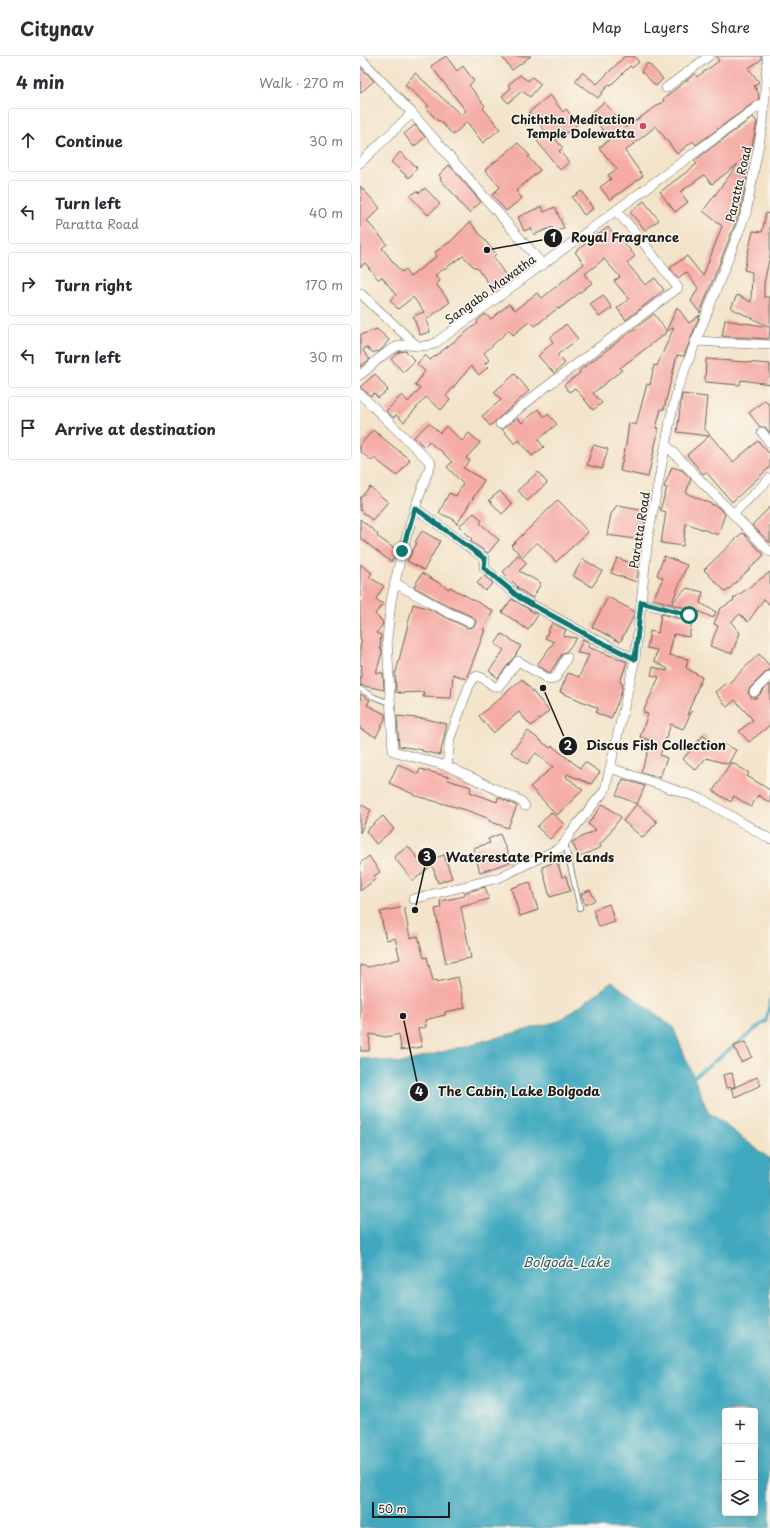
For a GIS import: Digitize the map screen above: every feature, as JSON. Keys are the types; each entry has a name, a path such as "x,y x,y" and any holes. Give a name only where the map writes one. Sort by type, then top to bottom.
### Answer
{"street":[{"path":"666,88 709,56"},
{"name":"Paratta Road","path":"413,899 498,878 562,847 564,842 605,790 635,659 648,537 671,416 678,387 746,213 767,122 764,102 767,56"},
{"path":"360,58 412,113 543,265"},
{"name":"Sangabo Mawatha","path":"360,375 392,349 403,345 424,348 434,344 764,102"},
{"path":"360,163 412,113"},
{"path":"500,424 554,381 678,288 636,233 616,211"},
{"path":"360,293 417,346"},
{"path":"696,341 770,345"},
{"path":"360,394 431,463 415,508 391,600 387,639 392,751 447,766 521,801 525,806"},
{"path":"762,432 770,443"},
{"path":"666,444 770,552"},
{"path":"733,514 770,478"},
{"path":"415,508 485,559 484,568 520,598 635,659"},
{"path":"395,583 447,612 470,622"},
{"path":"641,602 689,615"},
{"path":"447,766 450,738 469,686 475,676 483,677 495,687 498,687 518,661 550,680 556,677 567,657"},
{"path":"754,692 770,676"},
{"path":"610,768 702,799 770,839"}],"lane":[{"path":"360,689 374,697 390,703"},
{"path":"564,842 580,908"}],"water":[{"name":"Bolgoda_Lake","path":"612,982 673,1027 708,1112 770,1159 770,1528 360,1528 360,1058 401,1063 559,1021"}],"building":[{"path":"446,56 457,71 463,66 474,81 469,85 485,106 483,108 500,129 483,143 467,122 453,135 426,108 429,106 405,85 415,73 461,115 466,111 431,66"},
{"path":"501,56 531,56 512,70"},
{"path":"625,56 634,56 639,62 632,68 630,66 610,86 608,85 598,98 575,81 582,72 597,84"},
{"path":"716,56 761,56 761,60 749,69 759,82 754,86 758,92 759,99 696,145 693,141 677,154 656,126 625,151 643,176 610,200 600,187 611,179 608,175 617,169 599,148 610,139 590,114 604,102 625,128 664,101 663,99 695,74 697,77 719,61"},
{"path":"648,63 663,79 656,86 641,71"},
{"path":"360,67 374,81 360,93"},
{"path":"520,75 528,81 532,77 541,84 530,97 522,91 508,103 502,96 511,88 508,85"},
{"path":"550,95 563,112 566,109 578,124 556,140 563,148 559,151 569,162 560,170 537,141 547,133 529,112"},
{"path":"753,117 757,122 751,151 741,160 748,169 741,209 700,313 691,301 698,288 686,272 678,278 670,268 687,256 703,276 722,226 703,211 738,164 712,184 704,175 680,192 688,202 675,212 660,192 697,164 694,161"},
{"path":"415,125 425,137 414,147 404,134"},
{"path":"518,143 540,170 516,191 522,198 506,211 492,195 500,187 485,170"},
{"path":"400,152 417,168 409,178 391,162"},
{"path":"449,165 481,202 469,213 440,179 441,178 439,175"},
{"path":"360,186 380,208 367,221 387,244 382,248 401,272 405,270 410,277 437,256 435,252 450,242 470,222 496,254 493,257 509,280 494,291 476,266 475,268 463,256 435,275 440,281 436,284 450,302 426,320 430,332 420,335 413,316 424,312 413,297 398,309 390,300 396,295 382,277 378,279 365,263 360,267"},
{"path":"425,188 440,204 428,215 410,196 417,191 419,193"},
{"path":"582,191 593,209 584,215 572,197"},
{"path":"644,201 659,220 645,230 630,212"},
{"path":"542,206 544,212 555,207 564,228 555,232 552,227 534,235 531,228 524,231 518,217"},
{"path":"766,213 770,214 770,256 764,283 764,297 770,297 770,327 731,308 737,295 751,302 752,272 744,270 753,231 762,232"},
{"path":"608,227 618,240 620,238 635,256 627,263 645,285 655,278 664,290 626,320 617,308 629,299 614,281 620,277 604,259 585,274 592,283 559,309 558,308 535,326 530,321 513,335 509,330 484,353 489,360 485,364 488,367 479,375 471,366 446,396 450,400 441,410 426,397 404,422 396,415 394,418 386,411 402,395 408,402 420,389 415,385 425,371 417,364 425,355 430,360 478,323 477,321 485,314 491,319 509,304 515,310 537,293 542,298 584,264 575,252"},
{"path":"603,295 612,308 599,317 590,304"},
{"path":"677,307 689,323 700,315 684,356 677,355 664,409 661,409 656,428 659,428 648,477 620,471 629,423 636,425 647,384 650,385 654,365 657,366 674,327 666,332"},
{"path":"654,314 666,330 666,333 620,368 622,370 593,393 602,403 593,410 575,388 569,392 564,385 580,373 579,371"},
{"path":"725,320 770,327 769,339 722,336"},
{"path":"566,324 578,339 557,355 565,363 554,373 538,356 553,342 550,338"},
{"path":"377,329 389,340 378,352 376,351 374,353 366,347 363,351 370,359 360,367 360,335"},
{"path":"406,351 415,361 403,372 391,359 399,352"},
{"path":"706,359 770,364 770,384 741,380 740,385 705,382"},
{"path":"375,374 388,390 378,398 374,393 371,396 360,387"},
{"path":"515,374 529,391 490,426 482,416 501,400 494,392"},
{"path":"682,394 707,397 704,428 733,462 758,441 770,454 770,467 732,502 706,472 703,474 687,455 709,436 677,432"},
{"path":"765,400 770,406 770,433 765,427 760,427 749,413"},
{"path":"538,409 545,417 548,414 557,424 538,440 544,447 532,456 519,440 515,444 502,429 517,418 522,423"},
{"path":"429,423 440,433 446,426 462,441 469,433 480,443 466,458 470,461 463,468 484,480 457,524 453,519 439,513 449,493 456,496 463,484 447,467 452,462 439,449 438,450 429,441 424,447 414,437"},
{"path":"373,430 410,460 397,476 374,458 372,461 360,451 360,445"},
{"path":"593,445 608,449 602,469 587,465"},
{"path":"672,467 682,470 691,479 686,493 718,507 725,514 718,535 686,523 683,546 661,543 666,512 660,510 667,488 664,487"},
{"path":"538,472 547,483 527,501 518,490"},
{"path":"370,487 388,502 372,520 360,510 360,498"},
{"path":"500,491 512,504 502,514 489,500"},
{"path":"558,500 588,532 556,562 537,542 523,557 511,546"},
{"path":"617,505 647,510 642,540 607,535 611,514"},
{"path":"770,507 770,543 752,525"},
{"path":"474,513 482,520 480,523 499,540 488,553 470,541 472,539 459,526"},
{"path":"360,519 378,534 377,536 396,550 394,558 391,562 360,538"},
{"path":"422,531 440,541 424,570 407,561 417,543 415,542"},
{"path":"742,533 764,555 726,592 704,570"},
{"path":"518,555 527,563 519,571 541,583 533,598 517,588 518,587 503,572"},
{"path":"664,556 687,565 672,603 687,588 703,592 700,603 716,612 713,618 698,611 697,613 690,609 653,599 663,578 657,575"},
{"path":"617,558 639,566 636,582 611,573"},
{"path":"583,559 602,571 592,587 573,576"},
{"path":"360,564 372,573 369,577 384,586 376,599 383,604 375,614 383,622 382,626 376,633 381,635 380,649 382,650 382,653 376,673 383,673 384,690 360,685 362,665 360,665 360,647 362,640 360,639"},
{"path":"770,572 770,605 764,599 748,622 740,614 731,622 740,633 732,653 710,646 718,626 714,624 720,609"},
{"path":"422,573 449,589 450,587 493,611 483,630 485,630 466,679 453,674 451,698 423,697 424,692 396,692 395,672 413,604 427,608 468,628 473,627 476,624 473,617 450,607 414,587"},
{"path":"484,576 493,583 485,591 477,583"},
{"path":"608,597 634,611 633,618 620,642 592,627"},
{"path":"512,599 538,615 528,630 502,612"},
{"path":"661,614 688,621 692,620 689,637 674,634 669,655 688,659 686,668 702,677 687,715 692,711 683,729 671,724 660,755 667,758 660,777 641,772 652,741 640,737 648,714 643,712 659,677 651,675 653,667 667,671 668,669 654,661 657,650 647,648 650,631 658,633"},
{"path":"552,623 566,630 563,636 577,638 567,651 562,654 550,673 537,665 554,642 545,638"},
{"path":"502,634 521,646 498,678 489,671 504,650 495,644"},
{"path":"583,639 589,643 588,647 627,662 620,682 623,683 621,693 611,719 596,713 598,708 560,692 568,673 579,677 589,655 577,653"},
{"path":"759,654 770,666 770,670 750,688 748,693 752,698 756,698 770,684 770,725 749,742 739,731 753,720 735,700 727,707 715,692 726,683 728,684"},
{"path":"522,679 549,711 531,726 519,712 493,733 479,716"},
{"path":"360,694 370,700 367,705 385,714 385,719 376,737 360,729"},
{"path":"397,716 426,719 447,724 440,755 422,751 423,750 399,746"},
{"path":"528,731 550,748 552,746 580,768 585,762 600,772 591,784 567,774 566,777 583,790 557,815 530,787 553,767 536,753 527,764 511,752"},
{"path":"703,735 719,749 722,743 736,750 728,764 706,758 696,770 683,759"},
{"path":"731,762 749,773 747,776 770,790 770,803 758,795 751,807 734,796 731,802 713,791"},
{"path":"398,764 418,774 420,769 449,777 448,780 471,787 470,792 497,802 498,797 517,806 508,828 466,810 413,795 389,783"},
{"path":"623,779 645,786 637,804 616,795"},
{"path":"360,804 371,810 360,833"},
{"path":"603,804 621,817 600,845 601,847 579,857 572,842 596,830 588,824"},
{"path":"637,804 657,822 643,838 623,821"},
{"path":"551,812 564,824 550,839 537,827"},
{"path":"383,816 394,829 376,844 366,831"},
{"path":"500,834 511,862 480,872 473,848 490,843 488,839"},
{"path":"408,846 422,863 444,855 452,878 438,883 432,865 413,881 394,857"},
{"path":"369,856 380,872 374,876 376,879 360,891 360,863"},
{"path":"557,861 562,877 566,876 570,891 550,897 542,867"},
{"path":"530,882 538,910 520,916 511,888"},
{"path":"485,887 489,899 461,907 471,958 446,963 435,909 441,908 440,901 465,896 464,893"},
{"path":"590,890 595,900 585,905 581,894"},
{"path":"609,904 615,922 599,927 593,910"},
{"path":"404,907 410,938 418,936 424,958 427,957 433,981 437,980 437,982 458,977 465,1008 445,1012 445,1015 425,1020 426,1027 418,1029 422,1047 401,1050 399,1034 386,1037 370,1034 369,1051 360,1051 360,965 368,967 400,959 395,938 386,940 380,912"},
{"path":"745,1042 752,1057 741,1062 734,1046"},
{"path":"732,1073 735,1087 726,1088 723,1075"},
{"path":"757,1077 761,1085 735,1097 731,1089"}],"waterway":[{"path":"694,1077 766,1021 770,1000"}],"place":[{"name":"Chiththa Meditation Temple Dolewatta","path":"643,126"},
{"name":"Royal Fragrance","path":"487,250"},
{"name":"Discus Fish Collection","path":"543,688"},
{"name":"Waterestate Prime Lands","path":"415,910"},
{"name":"The Cabin, Lake Bolgoda","path":"403,1016"}],"route":[{"path":"402,551 415,508 485,559 484,568 520,598 635,659 641,602 689,615"}]}
